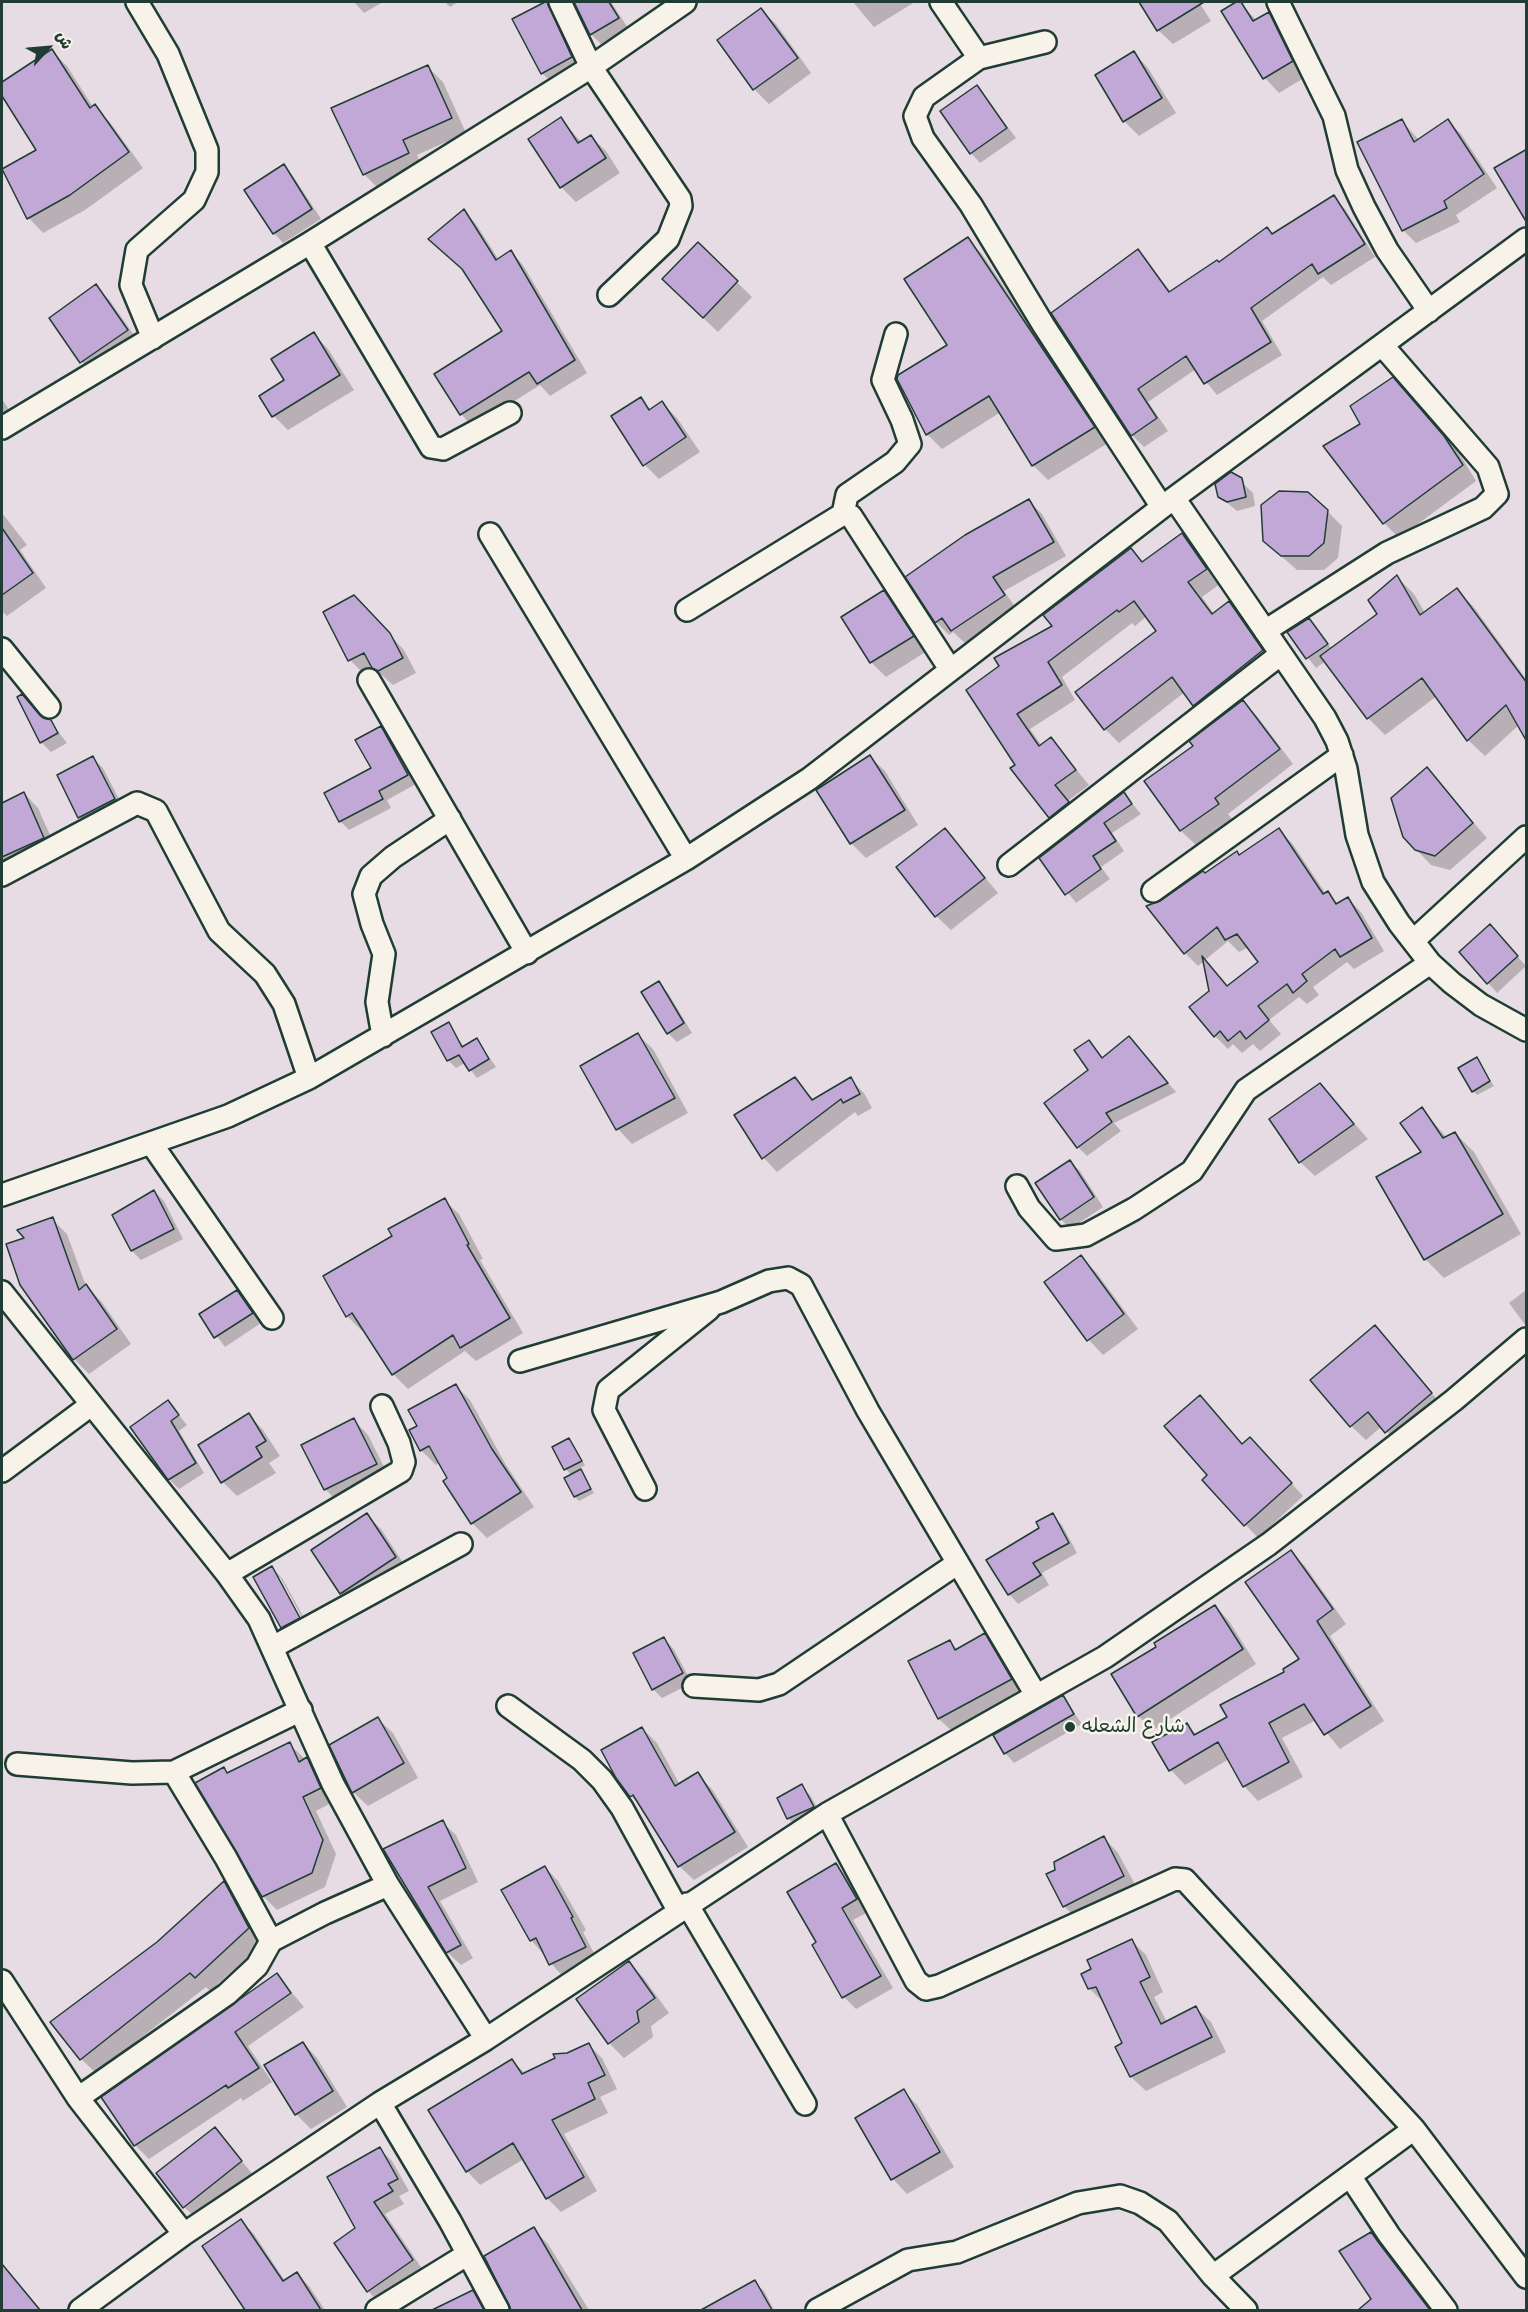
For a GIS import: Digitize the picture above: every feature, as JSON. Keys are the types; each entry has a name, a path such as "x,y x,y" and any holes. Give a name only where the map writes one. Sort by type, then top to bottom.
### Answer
{"street":[{"path":"137,2 168,54 207,150 207,172 194,200 136,250 131,285 153,338"},
{"path":"560,2 591,68 680,199 681,206 668,239 609,295"},
{"path":"2,428 310,243 591,68 685,2"},
{"path":"942,2 979,58"},
{"path":"1278,2 1334,116 1347,170 1364,207 1387,250 1429,311"},
{"path":"1045,42 979,58 924,97 915,116 923,138 971,205 1044,326 1168,503 1265,631 1325,718 1342,755 1357,835 1373,882 1430,963 1481,1005 1527,1030"},
{"path":"2,1195 228,1116 309,1078 686,859 809,779 1168,503 1527,239"},
{"path":"310,243 431,447 443,449 510,413"},
{"path":"843,514 846,495 896,462 909,444 902,420 883,380 896,334"},
{"path":"1265,631 1387,553 1483,508 1497,494 1488,467 1382,345"},
{"path":"687,610 843,514 851,516 950,669"},
{"path":"490,534 686,859"},
{"path":"2,649 49,707"},
{"path":"1009,865 1281,654"},
{"path":"369,680 527,953"},
{"path":"1153,891 1342,755"},
{"path":"2,875 137,803 156,811 219,931 265,974 284,1004 309,1078"},
{"path":"383,1035 377,1002 384,954 372,924 364,894 371,876 393,856 450,819"},
{"path":"1413,941 1527,837"},
{"path":"1017,1186 1029,1208 1056,1239 1086,1235 1134,1209 1192,1171 1246,1090 1430,963"},
{"path":"151,1143 272,1318"},
{"path":"520,1361 716,1303 769,1281 788,1278 801,1285 868,1412 1036,1695"},
{"path":"2,1292 227,1574 259,1619 333,1784 388,1885 486,2039"},
{"path":"645,1489 604,1410 608,1390 716,1303"},
{"path":"80,2310 184,2234 380,2103 486,2039 682,1907 827,1814 1105,1657 1269,1544 1454,1400 1527,1339"},
{"path":"2,1472 91,1405"},
{"path":"227,1574 401,1471 404,1462 399,1443 382,1406"},
{"path":"273,1647 461,1544"},
{"path":"694,1686 759,1690 779,1684 958,1563"},
{"path":"508,1706 582,1760 602,1780 622,1808 805,2103"},
{"path":"17,1764 132,1773 174,1772 301,1710"},
{"path":"174,1772 226,1858 271,1941"},
{"path":"827,1814 916,1981 926,1989 939,1986 1174,1879 1185,1881 1414,2129 1527,2277"},
{"path":"78,2098 227,1994 257,1966 271,1941 325,1913 388,1885"},
{"path":"2,1981 78,2098 184,2234"},
{"path":"380,2103 468,2253 498,2310"},
{"path":"1213,2276 1414,2129"},
{"path":"1350,2176 1389,2235 1446,2310"},
{"path":"817,2310 908,2260 957,2252 1078,2203 1120,2196 1140,2203 1168,2221 1213,2276 1246,2310"},
{"path":"377,2310 468,2253"}],"building":[{"path":"545,2 572,57 541,74 512,19"},
{"path":"574,2 609,2 619,18 590,35"},
{"path":"1139,2 1204,2 1157,31"},
{"path":"1236,2 1241,2 1253,21 1269,12 1293,61 1263,79 1221,11"},
{"path":"761,8 798,58 753,90 717,40"},
{"path":"52,49 90,108 95,104 129,152 70,195 27,219 2,169 36,150 2,96 2,82"},
{"path":"1134,51 1162,98 1123,122 1095,75"},
{"path":"428,65 452,118 403,140 409,153 363,175 331,108"},
{"path":"977,85 1007,128 970,154 940,111"},
{"path":"561,117 578,143 591,135 606,158 560,188 528,139"},
{"path":"1402,119 1414,142 1448,119 1484,174 1444,201 1447,208 1402,231 1357,142"},
{"path":"1527,149 1527,223 1494,168"},
{"path":"284,164 312,209 273,234 244,190"},
{"path":"1334,195 1365,244 1318,274 1312,264 1251,308 1271,342 1204,384 1186,356 1138,389 1157,418 1131,436 1051,313 1138,249 1169,292 1217,260 1219,262 1267,227 1272,234"},
{"path":"464,209 496,260 511,250 575,360 537,384 529,372 460,415 434,374 502,331 462,269 428,239"},
{"path":"968,237 1095,427 1032,466 989,396 926,435 897,379 898,375 947,345 904,279"},
{"path":"698,242 738,281 703,318 662,279"},
{"path":"96,284 128,330 80,363 49,318"},
{"path":"314,332 340,375 272,417 259,396 284,380 271,359"},
{"path":"1393,377 1444,436 1463,465 1383,524 1323,446 1360,424 1350,406"},
{"path":"641,397 649,410 662,401 686,437 643,466 611,416"},
{"path":"1231,472 1242,478 1246,497 1227,502 1218,497 1215,484"},
{"path":"1279,491 1308,492 1328,510 1324,543 1309,556 1281,556 1263,541 1261,505"},
{"path":"1029,499 1054,542 993,577 1005,595 951,631 942,618 935,623 905,577 965,535"},
{"path":"2,528 33,573 2,595"},
{"path":"1182,533 1207,569 1188,582 1212,614 1229,601 1263,650 1193,706 1172,677 1104,730 1075,692 1156,631 1134,601 1119,612 1117,610 1048,662 1062,685 1017,714 1039,746 1051,737 1076,770 1055,785 1069,802 1049,818 1010,768 1015,765 966,690 999,666 994,658 1052,626 1043,615 1131,548 1142,562"},
{"path":"1397,575 1420,615 1457,588 1527,683 1527,742 1506,705 1467,741 1422,678 1367,719 1320,656 1377,614 1368,600"},
{"path":"884,590 914,636 870,663 841,617"},
{"path":"354,595 390,633 403,658 378,671 372,668 364,653 348,661 323,612"},
{"path":"1309,618 1328,644 1306,659 1287,632"},
{"path":"22,694 40,715 51,720 58,733 40,743 17,697"},
{"path":"1243,700 1280,749 1215,798 1219,804 1180,831 1144,781 1193,746 1189,741"},
{"path":"381,726 408,775 379,791 383,799 339,822 324,793 371,768 355,740"},
{"path":"870,755 905,810 850,844 816,790"},
{"path":"93,756 115,799 78,818 57,775"},
{"path":"1427,767 1473,823 1435,856 1415,850 1403,837 1391,798"},
{"path":"24,792 44,838 2,857 2,803"},
{"path":"1124,792 1132,804 1104,823 1116,841 1093,856 1101,869 1065,895 1039,858"},
{"path":"945,828 985,878 935,917 896,867"},
{"path":"1279,828 1323,894 1328,891 1336,904 1348,897 1372,938 1340,957 1335,949 1302,974 1307,981 1293,993 1287,984 1258,1006 1269,1020 1246,1039 1240,1031 1228,1041 1220,1031 1214,1037 1189,1007 1209,991 1202,956 1227,986 1258,962 1237,934 1225,940 1217,927 1184,954 1146,906 1160,901 1237,851 1239,855"},
{"path":"1490,924 1518,956 1487,984 1459,952"},
{"path":"659,981 684,1023 667,1034 641,992"},
{"path":"449,1022 462,1047 477,1038 489,1059 469,1071 459,1055 447,1061 431,1032"},
{"path":"638,1033 675,1098 616,1130 580,1066"},
{"path":"1129,1036 1168,1083 1106,1113 1112,1122 1077,1148 1044,1103 1088,1070 1074,1050 1089,1040 1102,1058"},
{"path":"1477,1057 1490,1081 1472,1092 1458,1068"},
{"path":"795,1077 812,1100 851,1077 860,1094 843,1103 841,1099 762,1159 734,1115"},
{"path":"1320,1083 1354,1124 1299,1163 1269,1119"},
{"path":"1422,1107 1443,1138 1455,1132 1503,1214 1424,1260 1376,1177 1421,1152 1400,1123"},
{"path":"1070,1160 1094,1197 1060,1220 1035,1183"},
{"path":"154,1190 174,1229 131,1251 112,1215"},
{"path":"445,1198 469,1244 467,1245 510,1318 460,1348 453,1335 392,1375 352,1313 346,1317 323,1276 392,1236 388,1229"},
{"path":"53,1217 79,1290 86,1284 117,1329 73,1360 20,1285 6,1244 24,1238 17,1230"},
{"path":"1081,1255 1124,1314 1087,1341 1044,1282"},
{"path":"237,1290 253,1313 214,1338 199,1314"},
{"path":"1375,1325 1432,1393 1385,1433 1368,1412 1350,1427 1310,1380"},
{"path":"456,1384 492,1449 521,1492 471,1524 443,1481 447,1478 429,1446 420,1451 409,1430 417,1426 408,1410"},
{"path":"1200,1395 1242,1444 1250,1437 1292,1483 1244,1526 1202,1480 1207,1475 1164,1426"},
{"path":"168,1400 179,1415 171,1421 196,1463 168,1480 130,1427"},
{"path":"249,1413 266,1441 256,1447 262,1457 221,1483 198,1445"},
{"path":"354,1418 377,1464 324,1490 301,1445"},
{"path":"569,1438 582,1461 564,1470 552,1447"},
{"path":"581,1469 591,1489 574,1497 564,1478"},
{"path":"367,1513 396,1557 340,1594 311,1550"},
{"path":"1053,1513 1069,1543 1033,1563 1041,1575 1008,1595 986,1560 1039,1528 1036,1522"},
{"path":"1291,1550 1333,1609 1317,1621 1371,1706 1324,1735 1304,1704 1269,1723 1289,1762 1243,1787 1218,1742 1169,1771 1152,1742 1187,1723 1194,1735 1227,1717 1220,1705 1284,1672 1283,1669 1299,1659 1245,1582"},
{"path":"272,1566 300,1618 281,1628 253,1577"},
{"path":"1215,1605 1243,1649 1137,1717 1111,1674 1156,1647 1154,1643"},
{"path":"985,1633 1012,1679 938,1719 908,1661 950,1640 955,1650"},
{"path":"664,1637 683,1673 652,1690 633,1653"},
{"path":"1063,1695 1074,1714 1004,1754 993,1735"},
{"path":"378,1717 404,1763 352,1793 329,1745"},
{"path":"642,1727 675,1786 698,1772 735,1832 678,1867 633,1795 630,1797 616,1778 601,1750"},
{"path":"290,1742 299,1762 307,1757 321,1788 303,1797 323,1840 312,1873 262,1897 195,1783 224,1767 227,1773"},
{"path":"802,1784 814,1807 787,1819 777,1798"},
{"path":"443,1820 466,1868 428,1887 461,1945 446,1953 383,1849"},
{"path":"1104,1836 1124,1876 1063,1907 1046,1874 1055,1870 1054,1862"},
{"path":"836,1863 857,1899 842,1908 881,1976 842,1998 812,1945 816,1942 787,1892"},
{"path":"545,1866 573,1917 571,1918 586,1947 549,1965 536,1938 530,1941 501,1890"},
{"path":"224,1881 249,1928 195,1978 190,1973 80,2060 50,2022 157,1942"},
{"path":"1132,1939 1150,1977 1140,1982 1161,2024 1196,2006 1212,2037 1130,2077 1115,2047 1122,2043 1096,1987 1088,1989 1081,1974 1091,1969 1087,1960"},
{"path":"629,1961 655,1998 637,2011 639,2022 608,2044 576,1999"},
{"path":"277,1973 291,1993 235,2032 259,2068 228,2088 226,2085 134,2146 101,2097"},
{"path":"303,2042 333,2091 295,2115 264,2065"},
{"path":"589,2043 605,2075 588,2083 595,2099 552,2120 584,2177 546,2199 513,2143 466,2172 428,2110 512,2059 522,2074 555,2058 553,2054 567,2053"},
{"path":"904,2089 940,2152 891,2180 855,2118"},
{"path":"215,2127 242,2161 183,2208 156,2173"},
{"path":"380,2147 398,2179 388,2184 393,2191 374,2202 413,2260 367,2292 334,2243 355,2228 327,2177"},
{"path":"241,2219 283,2281 297,2272 321,2310 245,2310 202,2246"},
{"path":"534,2227 582,2310 511,2310 484,2256"},
{"path":"1371,2232 1430,2310 1358,2310 1371,2299 1339,2251"},
{"path":"2,2264 40,2310 2,2310"},
{"path":"755,2280 772,2310 701,2310"},
{"path":"473,2290 484,2310 432,2310"}],"place":[{"name":"شارع الشعله","path":"1070,1727"}]}
